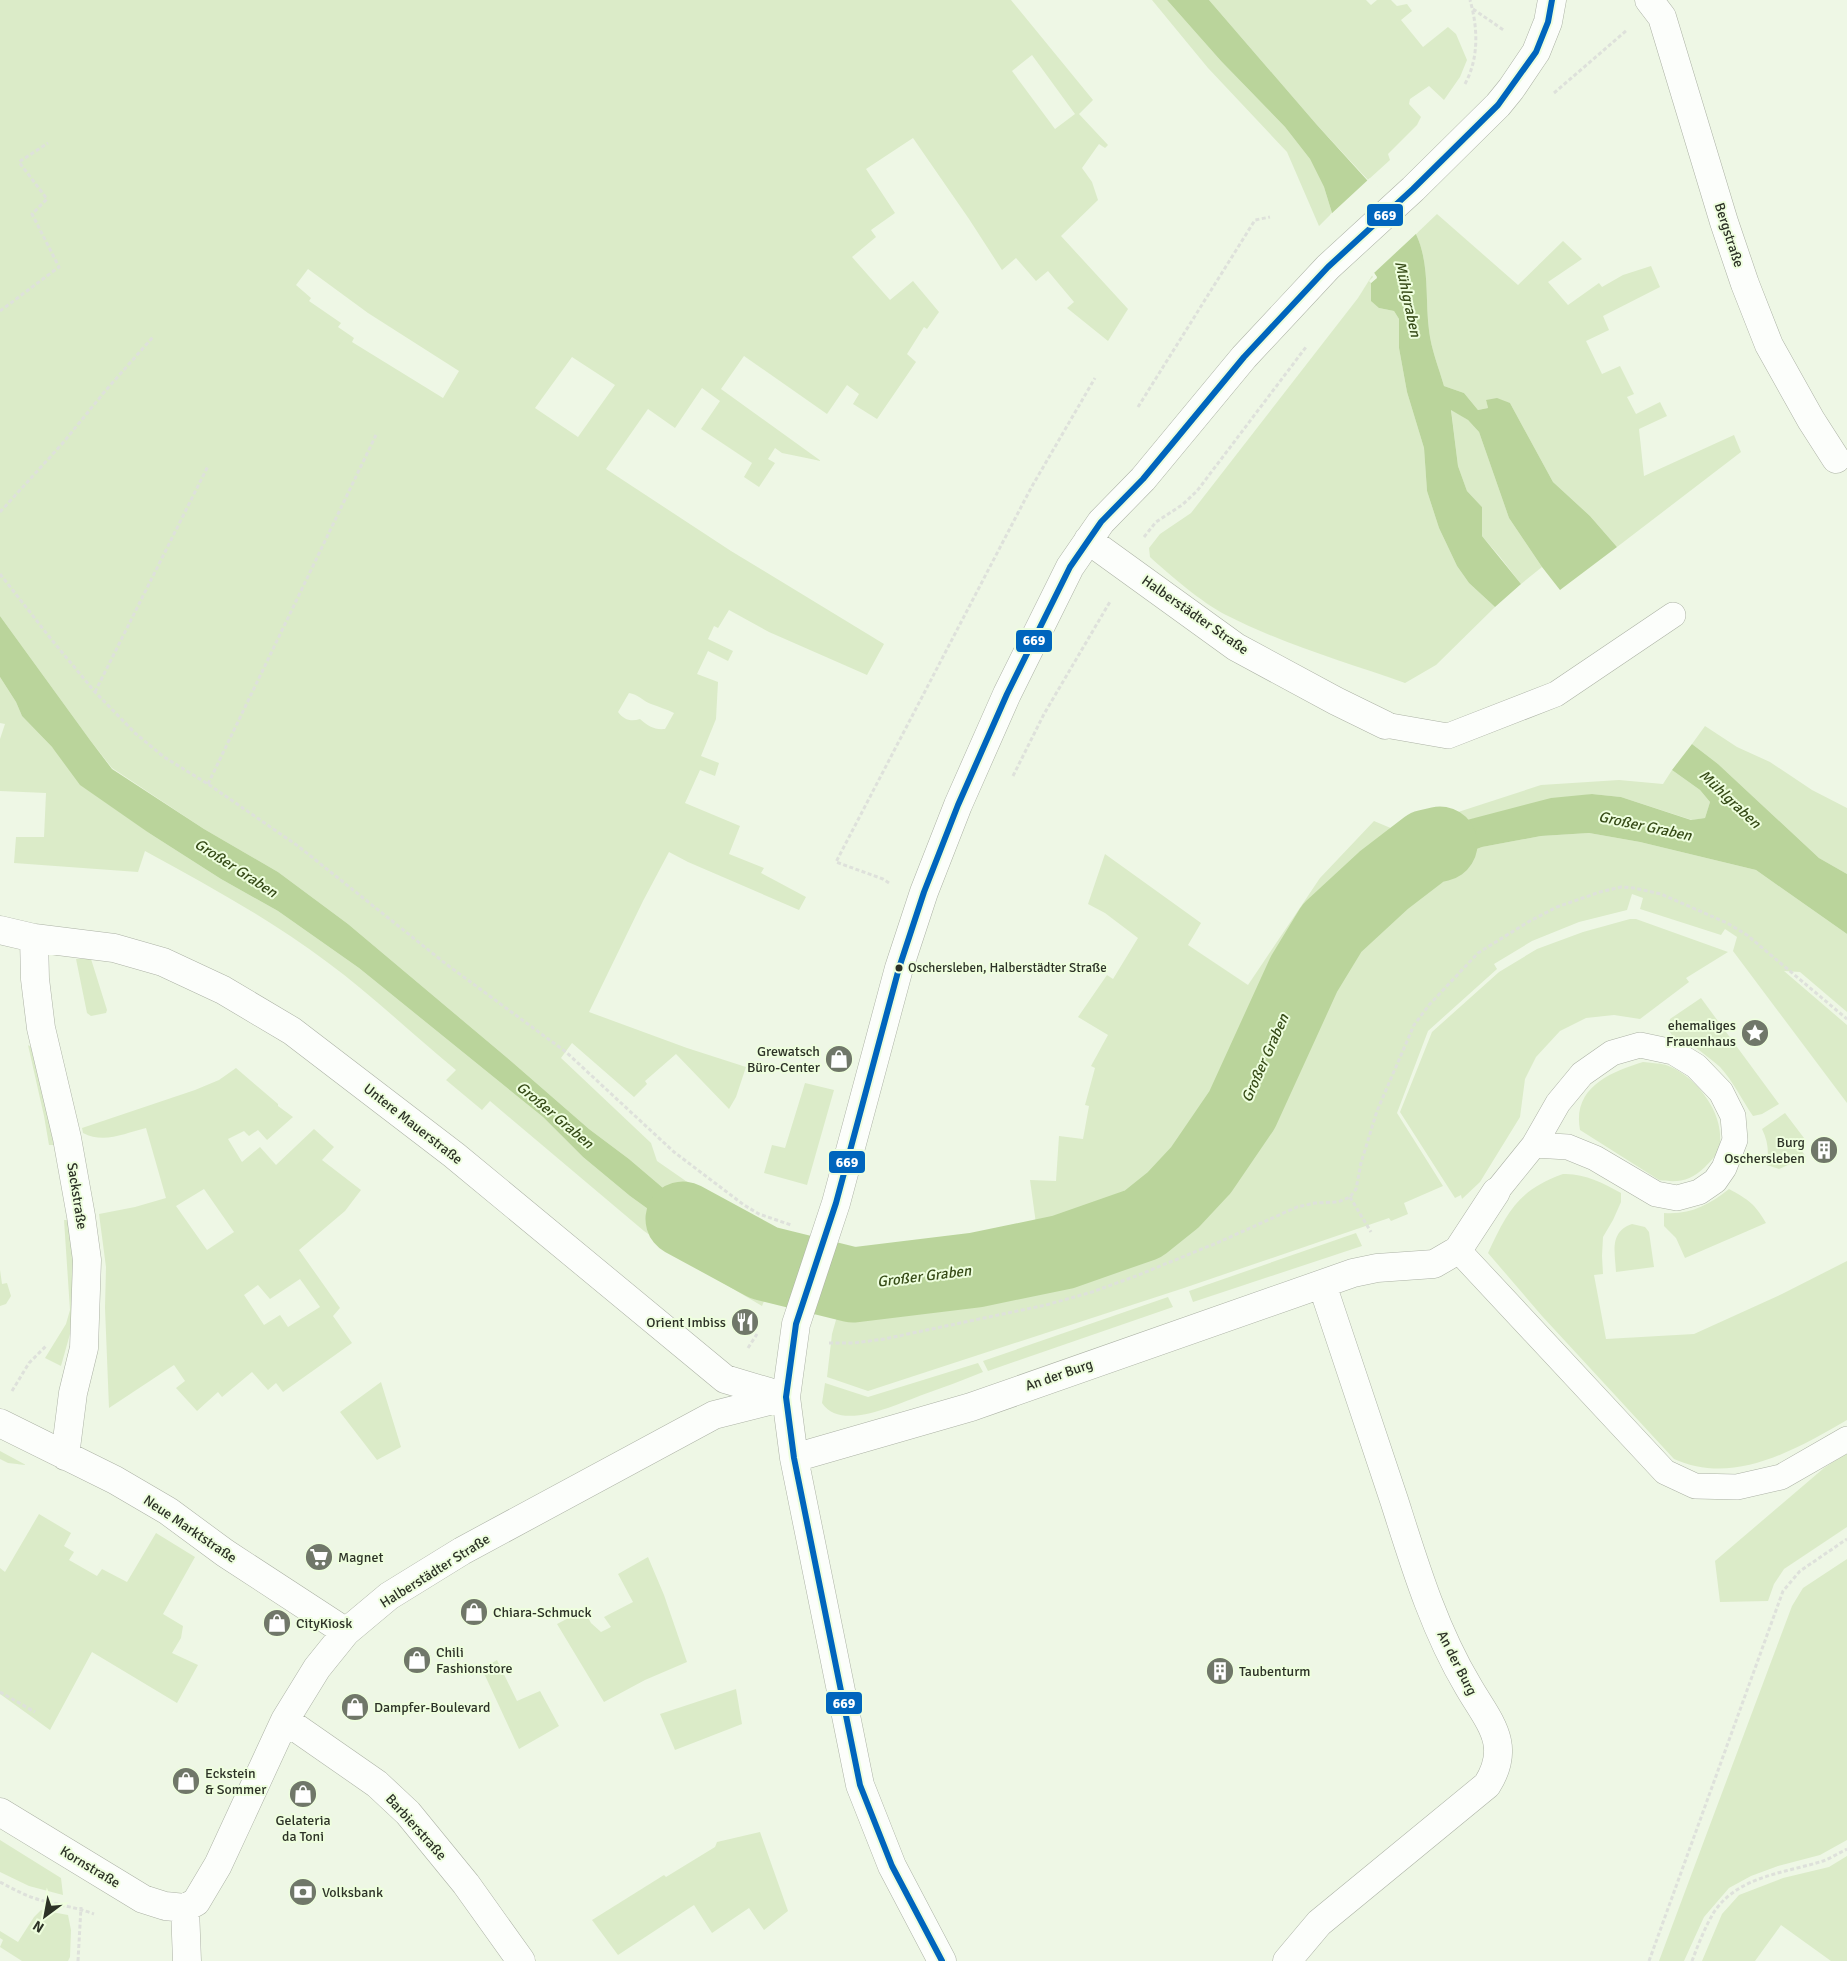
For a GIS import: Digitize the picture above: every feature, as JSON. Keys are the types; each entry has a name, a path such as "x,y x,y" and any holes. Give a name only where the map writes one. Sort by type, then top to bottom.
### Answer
{"street":[{"path":"942,1961 892,1866 860,1785 794,1458 786,1391 796,1324 836,1203 899,968 924,892 958,805 1008,694 1070,567 1088,540 1106,517 1144,478 1244,357 1344,253 1413,189 1498,105 1536,52 1548,22 1552,0"},
{"name":"Bergstraße","path":"1649,0 1662,17 1724,222 1745,284 1769,345 1836,460"},
{"name":"Halberstädter Straße","path":"1088,540 1236,647 1385,725"},
{"name":"Untere Mauerstraße","path":"0,930 34,938 114,948 163,962 223,990 292,1031 454,1155 725,1379 786,1391"},
{"name":"Sackstraße","path":"34,938 35,979 41,1028 67,1138 87,1260 84,1348 73,1393 65,1456"},
{"name":"An der Burg","path":"794,1458 971,1407 1353,1273 1377,1268 1434,1264 1458,1250 1496,1192"},
{"name":"An der Burg","path":"1287,1961 1320,1923 1487,1784 1495,1772 1499,1756 1496,1734 1454,1662 1428,1604 1322,1284"},
{"name":"Halberstädter Straße","path":"185,1908 196,1902 218,1865 285,1720 317,1668 346,1632 388,1596 462,1551 714,1415 786,1391"},
{"name":"Neue Marktstraße","path":"0,1423 115,1480 168,1510 225,1553 346,1632"},
{"name":"Barbierstraße","path":"285,1720 377,1784 408,1813 466,1884 521,1961"},
{"name":"Kornstraße","path":"0,1812 143,1899 165,1906 185,1908"},
{"path":"185,1908 186,1961"}],"lane":[{"path":"1385,725 1448,736 1556,694 1673,615"},
{"path":"1496,1192 1534,1144 1558,1103 1582,1074 1612,1053 1640,1045 1673,1052 1696,1066 1721,1092 1733,1116 1735,1140 1724,1168 1715,1182 1699,1192 1677,1198 1656,1194 1595,1158 1568,1147 1534,1144"},
{"path":"1458,1250 1665,1472 1695,1486 1737,1487 1781,1477 1847,1439"}],"path":[{"path":"1462,89 1470,74 1476,51 1470,0"},
{"path":"0,311 58,267 32,214 47,199 19,162 48,144"},
{"path":"1138,407 1255,220 1270,217"},
{"path":"0,512 62,444 106,390 153,338"},
{"path":"1011,780 1044,714 1129,568 1142,538 1156,522 1182,505 1197,491 1311,340"},
{"path":"892,889 889,883 882,879 836,862 1031,488 1095,378"},
{"path":"208,784 376,435"},
{"path":"95,692 208,466"},
{"path":"0,574 95,692 135,733 157,751 298,846 446,964 566,1052 674,1152 759,1214 794,1226 792,1233"},
{"path":"1649,1961 1783,1591 1800,1571 1847,1540"},
{"path":"0,1692 34,1712"},
{"path":"1692,1961 1714,1912 1726,1898 1750,1882 1824,1861 1847,1850"},
{"path":"0,1882 17,1892 38,1900 82,1909 97,1915"},
{"path":"78,1961 82,1909"}],"shaded area":[{"path":"0,0 1011,0 1093,100 1079,114 1108,145 1105,148 1099,144 1082,168 1092,182 1098,200 1061,236 1128,309 1108,341 1067,308 1074,302 1048,271 1036,281 1016,258 1002,270 913,138 866,169 895,213 871,230 876,237 852,257 890,300 913,281 939,312 927,329 924,327 907,354 916,362 877,419 853,404 859,394 847,385 827,414 744,356 721,389 821,461 782,453 775,448 768,459 775,463 759,487 744,477 752,463 701,429 720,401 702,388 675,428 648,409 606,469 731,551 884,644 867,675 769,632 729,610 718,628 714,626 708,639 733,651 728,661 708,651 697,674 718,682 716,719 701,756 719,763 715,776 700,770 685,803 740,826 729,854 764,868 761,873 806,897 799,910 669,852 589,1012 687,1048 746,1067 736,1097 729,1109 676,1054 645,1081 647,1084 634,1097 572,1043 561,1058 651,1143 657,1161 719,1204 784,1239 778,1254 725,1232 683,1205 629,1159 589,1129 348,924 278,872 204,829 112,768 0,616","holes":["1032,55 1075,114 1055,129 1012,71","308,269 368,313 459,371 443,398 352,342 354,338 338,327 341,323 309,301 311,298 296,285","572,357 615,385 578,437 535,408","629,693 674,713 665,729 658,729 651,727 640,719 628,720 618,712"]},
{"path":"1152,0 1167,0 1221,61 1285,127 1310,159 1324,187 1332,213 1319,226 1287,152 1208,68"},
{"path":"1209,0 1366,0 1371,5 1377,0 1391,0 1397,6 1407,4 1412,11 1401,20 1423,47 1448,27 1456,34 1467,60 1460,77 1444,100 1429,86 1410,99 1409,104 1421,117 1417,125 1388,154 1390,160 1368,180 1317,125"},
{"path":"1437,214 1518,285 1563,241 1582,259 1548,282 1568,305 1599,283 1602,287 1623,275 1651,266 1660,287 1603,316 1609,330 1586,341 1602,374 1620,366 1634,394 1627,397 1636,414 1660,402 1667,416 1639,429 1644,476 1734,435 1741,452 1617,547 1590,516 1553,482 1510,403 1486,400 1488,408 1478,410 1464,393 1444,386 1430,337 1425,269 1416,234"},
{"path":"1373,274 1379,308 1394,311 1399,319 1399,348 1407,392 1424,448 1427,491 1439,528 1457,566 1469,583 1495,607 1436,665 1405,683 1292,644 1216,610 1150,557 1149,548 1160,534 1191,513 1358,298"},
{"path":"1451,409 1468,420 1479,432 1509,518 1542,567 1521,584 1482,536 1482,507 1467,491 1458,466"},
{"path":"0,677 16,702 22,716 52,747 149,833 221,879 278,911 359,968 543,1117 583,1157 630,1196 691,1240 770,1287 762,1306 686,1261 644,1231 490,1101 482,1110 446,1080 456,1070 376,1001 305,946 238,903 145,851 138,872 14,863 16,837 44,837 46,793 0,791 0,739 5,724 0,723"},
{"path":"1705,726 1737,747 1770,762 1812,790 1847,808 1847,874 1819,858 1718,764 1692,744"},
{"path":"1672,770 1700,790 1710,802 1705,818 1692,820 1621,797 1592,794 1463,821 1370,918 1432,866 1482,847 1541,836 1589,833 1640,842 1756,870 1847,934 1847,1012 1800,972 1784,971 1847,1025 1847,1103 1733,951 1737,937 1725,929 1721,935 1640,909 1643,898 1632,894 1627,910 1579,922 1532,941 1494,964 1497,969 1428,1031 1397,1113 1443,1186 1404,1203 1408,1214 1391,1221 1389,1218 1184,1288 868,1391 827,1377 832,1334 854,1257 916,1254 1037,1231 1030,1180 1056,1181 1059,1136 1083,1139 1089,1106 1085,1105 1095,1068 1091,1066 1108,1035 1078,1017 1107,975 1113,979 1138,938 1105,913 1088,904 1105,854 1201,923 1188,945 1248,985 1320,878 1374,821 1412,837 1415,826 1541,785 1619,780 1663,784"},
{"path":"1636,919 1728,952 1686,978 1689,982 1640,1019 1614,1015 1586,1018 1560,1031 1536,1057 1525,1079 1520,1117 1480,1182 1462,1199 1461,1195 1455,1198 1400,1112 1432,1032 1499,972 1537,949 1583,932"},
{"path":"76,959 91,959 107,1010 106,1013 91,1016 87,1013"},
{"path":"1701,998 1779,1104 1762,1114 1753,1116 1720,1067 1691,1044 1672,1035 1669,1026 1670,1019"},
{"path":"28,1045 31,1047 55,1145 49,1145"},
{"path":"1643,1062 1666,1065 1686,1076 1703,1093 1715,1113 1720,1134 1719,1149 1700,1172 1684,1180 1659,1180 1580,1130 1579,1115 1582,1103 1596,1084 1618,1071"},
{"path":"236,1068 293,1117 267,1140 258,1130 249,1136 244,1131 228,1139 242,1162 260,1147 276,1165 314,1129 334,1147 322,1160 361,1190 345,1211 299,1250 340,1308 333,1316 352,1343 283,1392 276,1383 268,1390 252,1372 222,1397 218,1392 197,1411 176,1388 185,1381 174,1365 109,1408 105,1308 106,1267 99,1214 135,1207 166,1198 146,1128 122,1135 99,1138 83,1133 82,1128 195,1090 219,1080","holes":["204,1189 234,1232 207,1250 176,1206","300,1279 320,1307 288,1327 280,1315 264,1325 244,1295 258,1285 270,1299"]},
{"path":"805,1083 834,1090 807,1185 764,1173 772,1145 785,1148"},
{"path":"1785,1113 1804,1138 1797,1144 1806,1157 1779,1169 1767,1165 1768,1147 1762,1129"},
{"path":"1563,1174 1586,1177 1621,1193 1621,1202 1603,1237 1603,1274 1594,1275 1606,1339 1694,1334 1782,1294 1847,1261 1847,1420 1806,1443 1764,1461 1719,1469 1697,1466 1674,1459 1542,1316 1488,1253 1501,1226 1516,1204 1535,1187"},
{"path":"1729,1189 1751,1203 1766,1223 1685,1258 1676,1238 1664,1226 1664,1213 1691,1211 1714,1200"},
{"path":"64,1220 70,1220 75,1260 75,1316 61,1366 45,1358 66,1324 70,1310"},
{"path":"1632,1224 1645,1227 1649,1232 1654,1267 1616,1272 1615,1244 1617,1237 1620,1232"},
{"path":"1356,1233 1362,1246 1193,1302 1189,1291"},
{"path":"0,1270 2,1284 7,1283 11,1296 6,1304 0,1306"},
{"path":"1168,1297 1173,1307 988,1371 983,1361"},
{"path":"978,1363 983,1372 870,1413 855,1416 842,1415 831,1411 822,1403 825,1383 868,1397"},
{"path":"381,1382 401,1447 377,1460 340,1412"},
{"path":"0,1451 26,1465 8,1463 0,1459"},
{"path":"1847,1453 1847,1527 1784,1569 1774,1584 1768,1601 1720,1602 1715,1561 1824,1468"},
{"path":"39,1514 71,1533 64,1546 74,1552 69,1560 97,1576 102,1569 127,1582 156,1533 195,1557 163,1614 183,1626 181,1638 172,1653 198,1665 177,1703 92,1652 50,1730 0,1694 0,1568 5,1572"},
{"path":"648,1557 664,1595 687,1662 645,1680 604,1702 557,1624 584,1610 591,1623 601,1632 611,1627 604,1617 633,1602 618,1574"},
{"path":"1847,1559 1847,1840 1820,1855 1778,1866 1751,1876 1729,1888 1704,1917 1684,1961 1659,1961 1792,1606 1803,1588"},
{"path":"497,1660 517,1701 540,1691 559,1726 519,1749 482,1669"},
{"path":"736,1689 742,1724 675,1750 660,1714"},
{"path":"760,1832 788,1911 764,1930 749,1908 712,1933 694,1905 618,1955 592,1920 664,1875 666,1877 715,1847 717,1842"},
{"path":"0,1840 61,1878 63,1895 29,1886 0,1872"},
{"path":"1847,1856 1847,1961 1831,1961 1781,1925 1755,1961 1702,1961 1722,1914 1739,1895 1783,1878 1829,1867"},
{"path":"41,1910 68,1915 71,1930 70,1957 68,1961 22,1961 0,1947 3,1940 0,1938 0,1931 18,1942 34,1917"}],"water":[{"name":"Mühlgraben","path":"1167,0 1209,0 1317,125 1416,234 1425,269 1430,337 1444,386 1464,393 1478,410 1488,408 1486,400 1497,398 1510,403 1553,482 1590,516 1617,547 1560,590 1509,518 1479,432 1468,420 1451,410 1458,466 1467,491 1482,507 1482,536 1521,584 1495,607 1469,583 1457,566 1439,528 1427,491 1424,448 1407,392 1399,348 1399,319 1394,311 1379,308 1371,301 1371,283 1377,277 1332,213 1324,187 1310,159 1285,127 1221,61"},
{"path":"0,616 112,769 204,829 278,872 348,924 589,1129 629,1159 683,1205 725,1232 778,1254 770,1287 691,1240 630,1196 583,1157 543,1117 359,968 278,911 221,879 149,833 80,785 52,747 22,716 16,702 0,677"},
{"name":"Mühlgraben","path":"1692,744 1718,764 1819,858 1847,874 1847,934 1756,870 1640,842 1589,833 1541,836 1482,847 1432,866 1370,918 1357,905 1373,870 1412,837 1463,821 1551,798 1592,794 1621,797 1691,820 1705,818 1710,802 1700,790 1672,770"}],"pier":[{"path":"1370,178 1418,232 1374,273 1377,278 1371,283 1369,281 1373,277 1330,215"},
{"path":"779,1252 781,1255 772,1288 769,1290 768,1289"}],"waterway":[{"name":"Großer Graben","path":"683,1219 764,1263 853,1285 976,1270 1063,1252 1143,1224 1173,1200 1201,1170 1242,1110 1304,974 1332,928 1384,880 1427,847 1440,844"}],"transit line":[{"name":"669","path":"942,1961 892,1866 860,1785 794,1458 786,1397 796,1324 836,1203 899,968 924,892 958,805 1007,694 1070,567 1101,522 1143,479 1244,357 1328,267 1413,189 1498,105 1536,52 1548,22 1552,0"}],"place":[{"name":"Oschersleben, Halberstädter Straße","path":"899,968"},
{"name":"ehemaliges Frauenhaus","path":"1755,1033"},
{"name":"Grewatsch Büro-Center","path":"839,1059"},
{"name":"Burg Oschersleben","path":"1824,1150"},
{"name":"Orient Imbiss","path":"745,1322"},
{"name":"Magnet","path":"319,1557"},
{"name":"Chiara-Schmuck","path":"474,1612"},
{"name":"CityKiosk","path":"277,1623"},
{"name":"Chili Fashionstore","path":"417,1660"},
{"name":"Taubenturm","path":"1220,1671"},
{"name":"Dampfer-Boulevard","path":"355,1707"},
{"name":"Eckstein & Sommer","path":"186,1781"},
{"name":"Gelateria da Toni","path":"303,1794"},
{"name":"Volksbank","path":"303,1892"}]}
